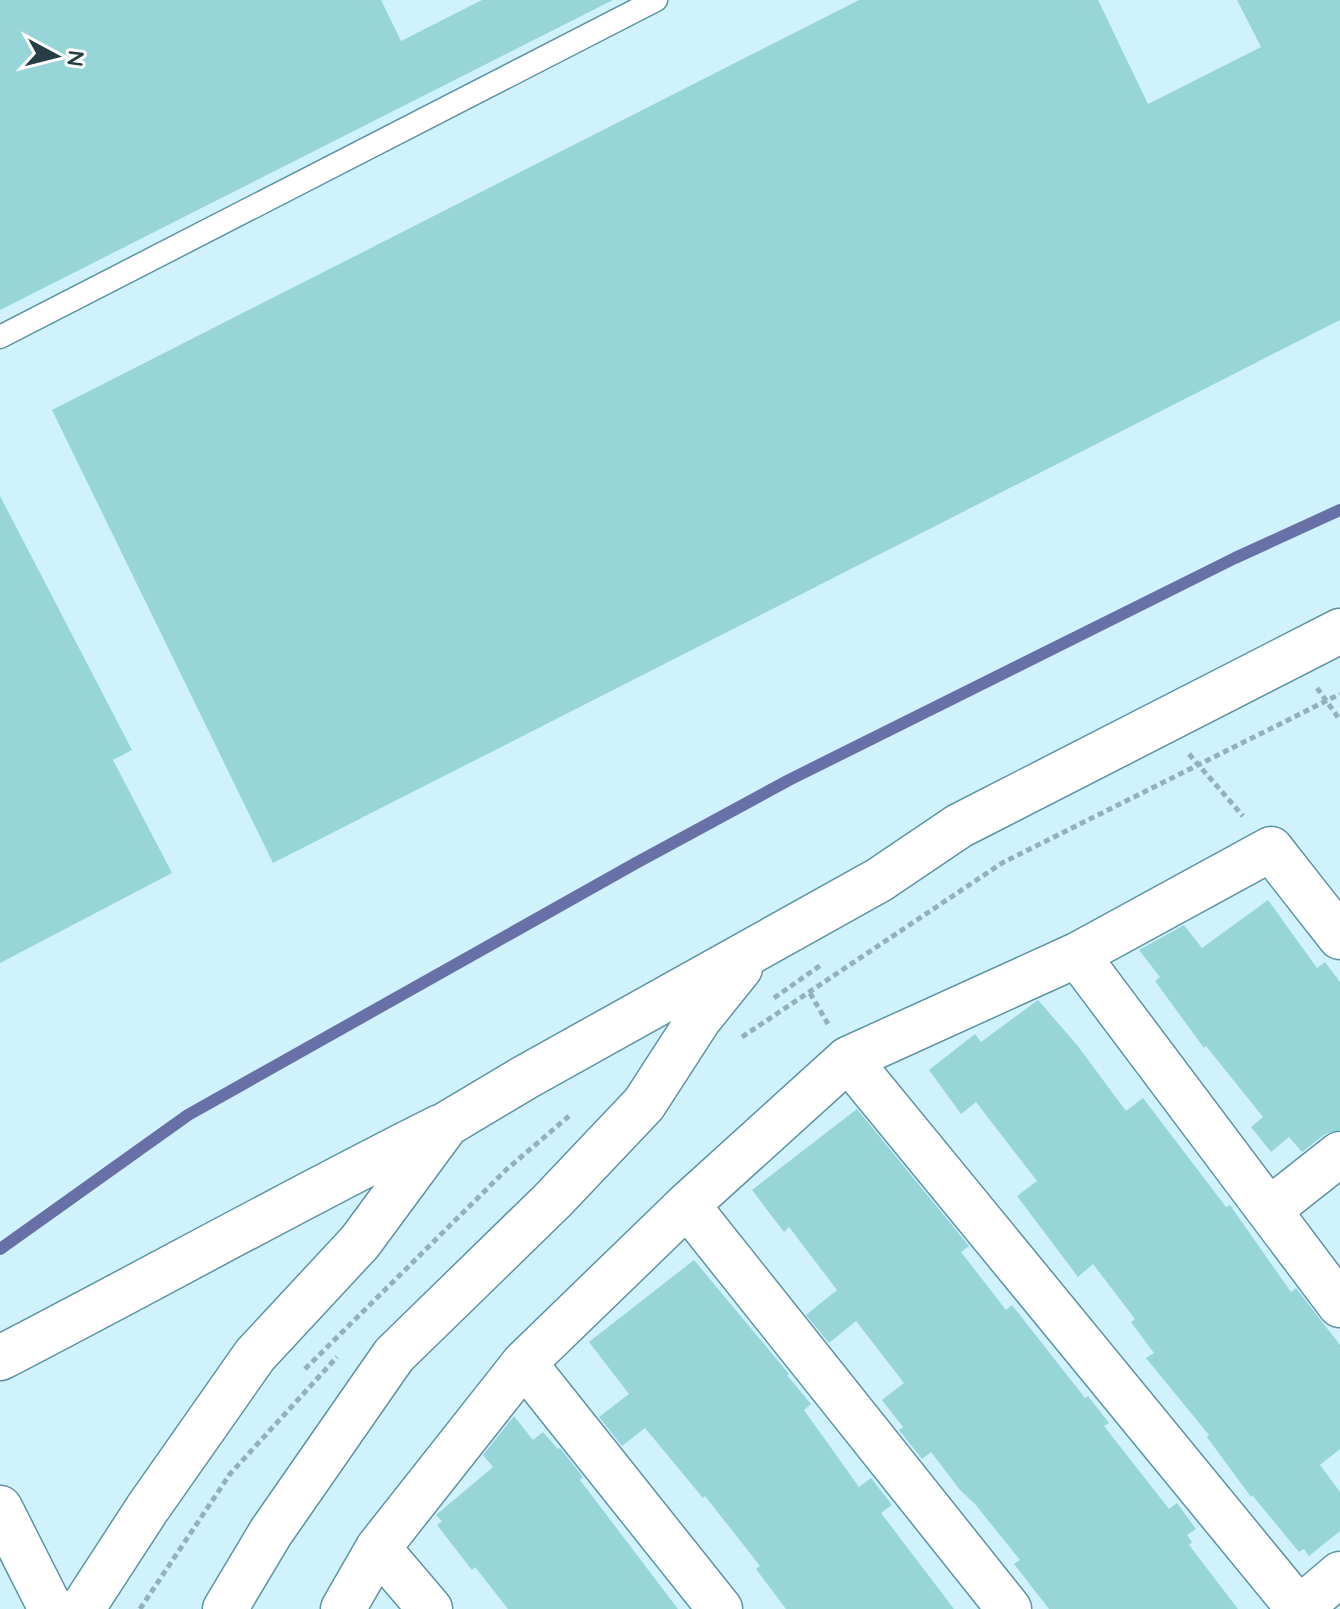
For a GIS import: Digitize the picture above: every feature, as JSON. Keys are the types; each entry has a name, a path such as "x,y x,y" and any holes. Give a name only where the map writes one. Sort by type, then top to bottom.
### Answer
{"street":[{"path":"0,1358 160,1275 309,1192 447,1124 879,880 959,826 1340,631"},
{"path":"343,1609 378,1548 524,1363 687,1205 848,1059 1077,955 1271,849 1340,937"},
{"path":"225,1609 271,1532 394,1355 553,1200 644,1104 699,1019 756,948"},
{"path":"1077,955 1340,1305"},
{"path":"848,1059 1299,1609 1340,1574"},
{"path":"82,1609 147,1509 255,1355 360,1242 447,1124"},
{"path":"1269,1210 1340,1154"},
{"path":"687,1205 1009,1609"},
{"path":"524,1363 720,1609"},
{"path":"0,1508 51,1609"},
{"path":"378,1548 430,1609"}],"lane":[{"path":"0,337 656,0"}],"path":[{"path":"736,1041 1002,863 1340,694"},
{"path":"1162,723 1271,849"},
{"path":"140,1609 151,1591"}],"building":[{"path":"0,0 381,0 401,41 482,0 613,0 0,310"},
{"path":"859,0 1098,0 1148,104 1261,47 1237,0 1340,0 1340,320 273,863 52,410"},
{"path":"0,496 132,750 113,760 172,873 0,963"},
{"path":"1268,900 1317,968 1325,962 1340,982 1340,1130 1325,1134 1302,1152 1289,1137 1271,1152 1251,1127 1263,1117 1206,1046 1204,1048 1155,981 1160,977 1139,950 1184,925 1202,948"},
{"path":"1038,1000 1077,1045 1126,1111 1143,1098 1226,1207 1230,1205 1291,1292 1296,1288 1340,1345 1340,1449 1320,1465 1340,1492 1340,1531 1309,1556 1304,1549 1299,1552 1251,1497 1207,1437 1209,1435 1146,1358 1154,1353 1131,1322 1135,1319 1093,1264 1078,1277 1017,1196 1037,1181 976,1102 961,1114 929,1070 975,1034 981,1042"},
{"path":"857,1109 969,1246 961,1252 1006,1310 1012,1305 1085,1398 1088,1396 1109,1423 1104,1426 1169,1509 1177,1503 1196,1529 1187,1535 1192,1542 1189,1545 1238,1609 1049,1609 1014,1564 1020,1560 975,1504 960,1490 931,1452 922,1459 899,1430 903,1427 882,1400 904,1383 856,1321 829,1343 806,1315 837,1290 789,1227 784,1232 752,1190"},
{"path":"694,1260 811,1404 804,1410 859,1487 871,1478 892,1505 881,1513 954,1609 786,1609 756,1569 760,1566 705,1496 703,1498 645,1428 622,1446 599,1417 629,1394 589,1342"},
{"path":"514,1416 533,1440 543,1432 560,1448 583,1477 580,1480 678,1609 508,1609 475,1567 472,1570 437,1525 442,1521 436,1515 493,1467 483,1455"}],"waterway":[{"path":"0,1249 188,1115 636,863 789,780 1235,558 1340,510"}]}
